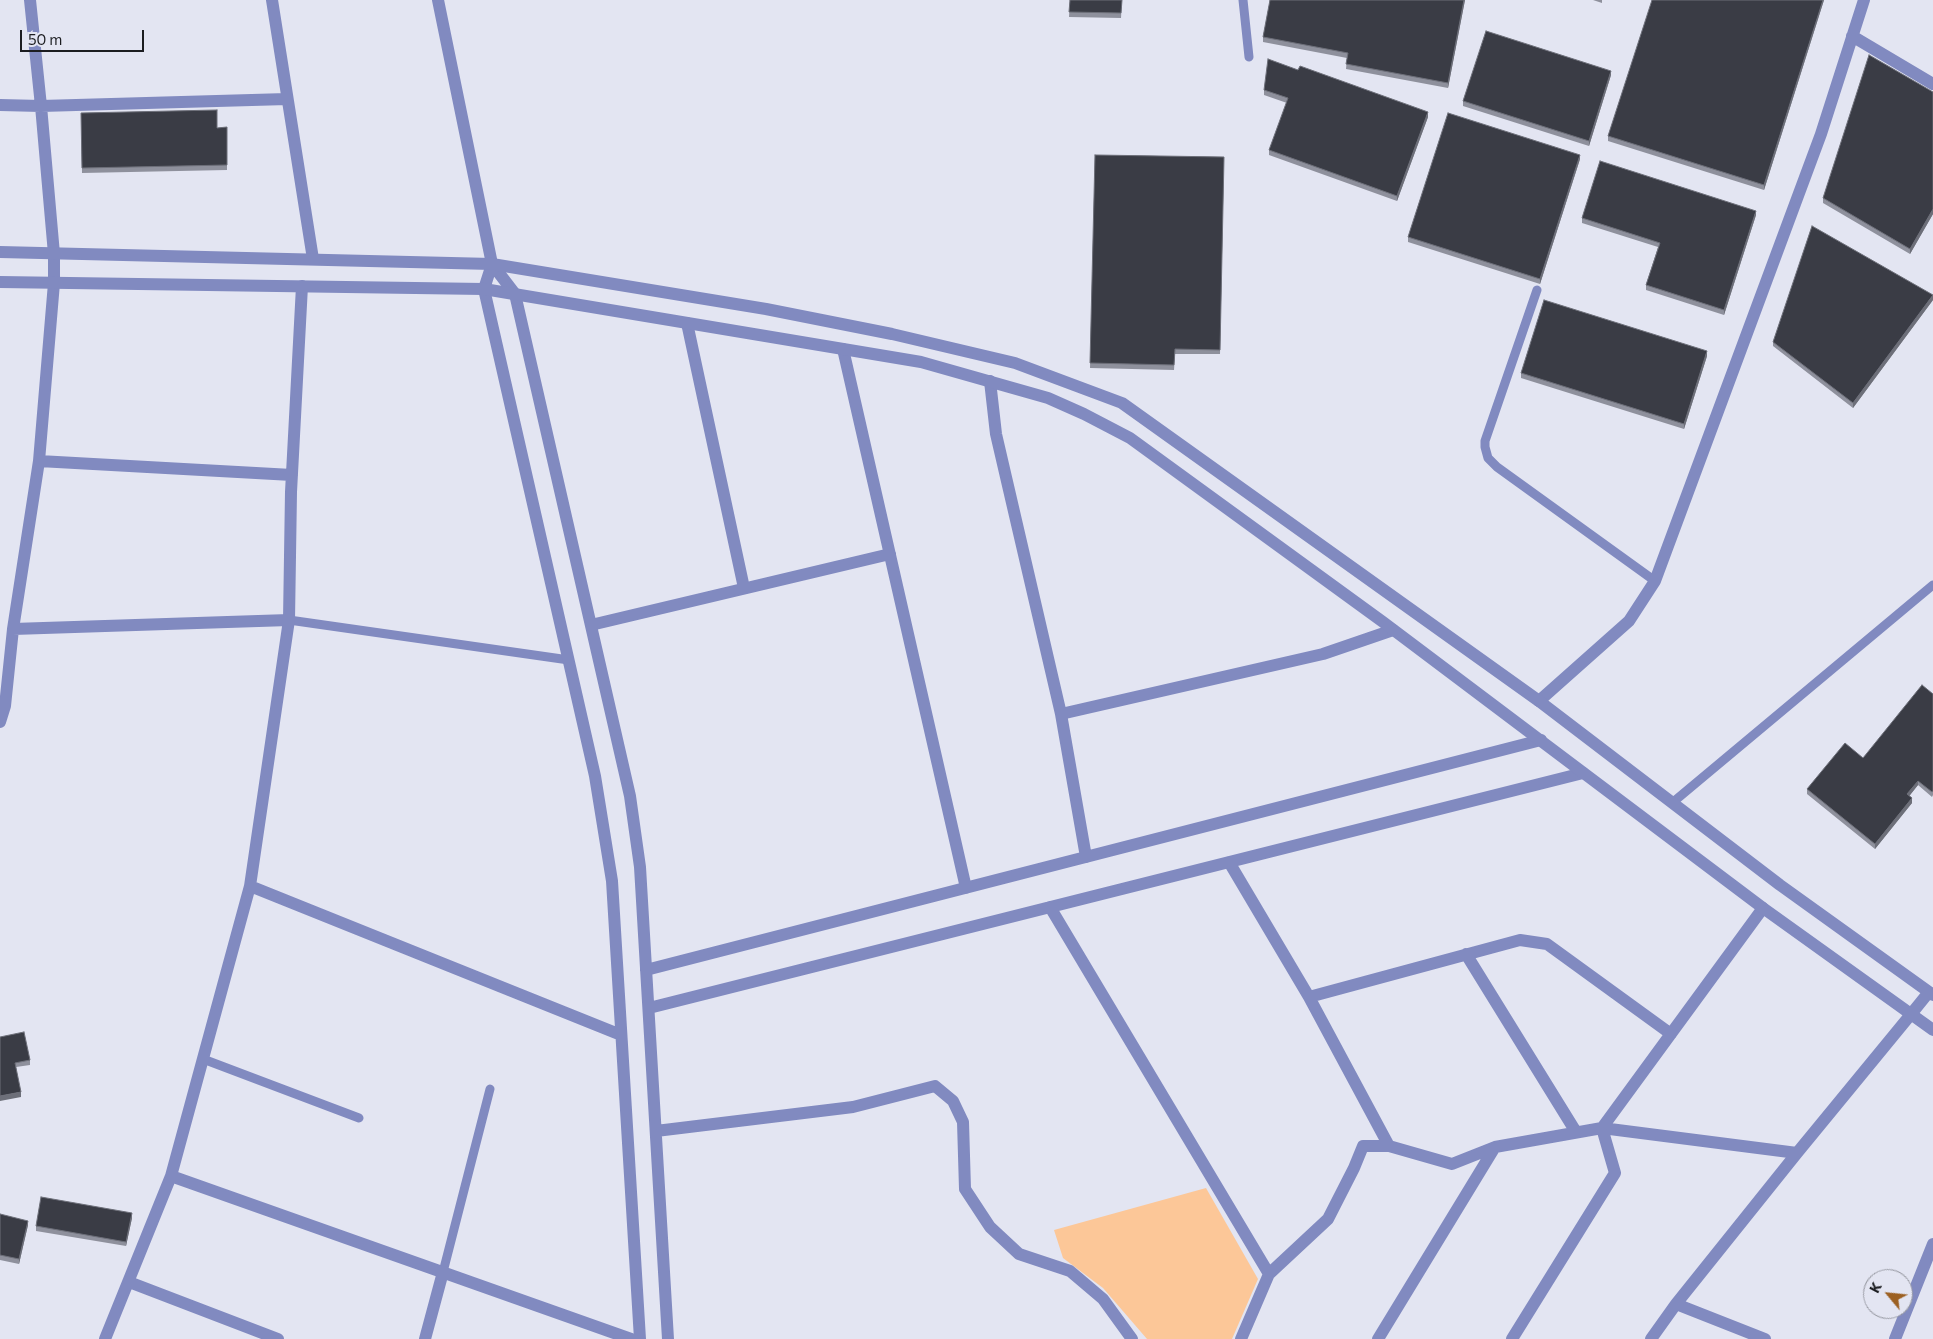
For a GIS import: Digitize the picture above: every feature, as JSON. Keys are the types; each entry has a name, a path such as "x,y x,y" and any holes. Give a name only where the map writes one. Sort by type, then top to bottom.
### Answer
{"street":[{"path":"0,722 5,706 13,629 39,461 54,283 54,254 30,0"},
{"path":"272,0 313,259"},
{"path":"438,0 492,264 515,294 630,796 640,867 668,1339"},
{"path":"1539,702 1629,621 1655,581 1821,134 1864,0"},
{"path":"1852,36 1933,84"},
{"path":"0,105 41,106 287,99"},
{"path":"0,252 492,264 766,309 892,334 1015,363 1122,404 1539,702 1780,884 1932,991 1797,1153 1676,1304 1651,1339"},
{"path":"492,264 484,289 595,776 612,881 640,1339"},
{"path":"0,282 484,289 921,362 1048,398 1130,438 1393,630 1763,908 1912,1013 1933,1030"},
{"path":"105,1339 171,1176 250,886 289,620 292,474 302,286"},
{"path":"688,323 744,588"},
{"path":"843,349 966,888"},
{"path":"990,381 996,434 1061,714 1086,857"},
{"path":"39,461 292,474"},
{"path":"591,625 890,554"},
{"path":"13,629 289,620"},
{"path":"1061,714 1324,654 1393,630"},
{"path":"646,970 1541,740"},
{"path":"648,1008 1583,772"},
{"path":"1229,862 1309,997 1389,1146"},
{"path":"250,886 622,1035"},
{"path":"1050,907 1269,1274"},
{"path":"1602,1128 1763,908"},
{"path":"1309,997 1520,940 1547,944 1671,1034"},
{"path":"1466,954 1576,1132"},
{"path":"656,1132 853,1107 935,1086 953,1101 963,1122 965,1190 990,1227 1019,1254 1070,1271 1103,1299 1132,1339"},
{"path":"1241,1339 1269,1274 1328,1219 1354,1168 1362,1146 1389,1146 1452,1164 1495,1147 1602,1128 1797,1153"},
{"path":"1512,1339 1615,1173 1602,1128"},
{"path":"1378,1339 1495,1147"},
{"path":"171,1176 631,1339"},
{"path":"1895,1339 1933,1244"},
{"path":"425,1339 443,1272"},
{"path":"129,1282 278,1339"},
{"path":"1676,1304 1765,1339"}],"lane":[{"path":"1243,0 1249,57"},
{"path":"1537,290 1485,441 1488,458 1497,467 1655,581"},
{"path":"1672,803 1933,585"},
{"path":"289,620 569,660"},
{"path":"203,1059 359,1118"},
{"path":"443,1272 490,1089"}],"shaded area":[{"path":"1206,1188 1258,1279 1232,1339 1147,1339 1103,1288 1063,1258 1054,1230"}],"building":[{"path":"1070,0 1122,0 1121,13 1069,12"},
{"path":"1270,0 1464,0 1448,83 1346,64 1348,53 1263,37"},
{"path":"1652,0 1823,0 1764,185 1608,136"},
{"path":"1486,31 1611,71 1589,141 1463,101"},
{"path":"1869,55 1933,92 1933,209 1910,249 1823,198"},
{"path":"1268,59 1298,70 1300,66 1428,112 1397,196 1269,150 1288,98 1264,90"},
{"path":"217,110 217,128 227,127 227,165 82,168 81,113"},
{"path":"1448,113 1580,155 1540,279 1408,237"},
{"path":"1095,155 1224,157 1220,350 1175,349 1174,365 1090,363"},
{"path":"1600,161 1756,211 1724,310 1646,285 1660,243 1582,218"},
{"path":"1812,226 1933,295 1853,403 1773,342"},
{"path":"1544,300 1707,351 1684,424 1521,373"},
{"path":"1922,685 1933,694 1933,791 1918,781 1907,794 1912,798 1875,844 1807,789 1845,743 1863,758"},
{"path":"24,1032 30,1060 15,1063 21,1092 0,1096 0,1037"},
{"path":"41,1197 132,1213 126,1242 36,1226"},
{"path":"0,1214 28,1221 19,1259 0,1255"}]}
